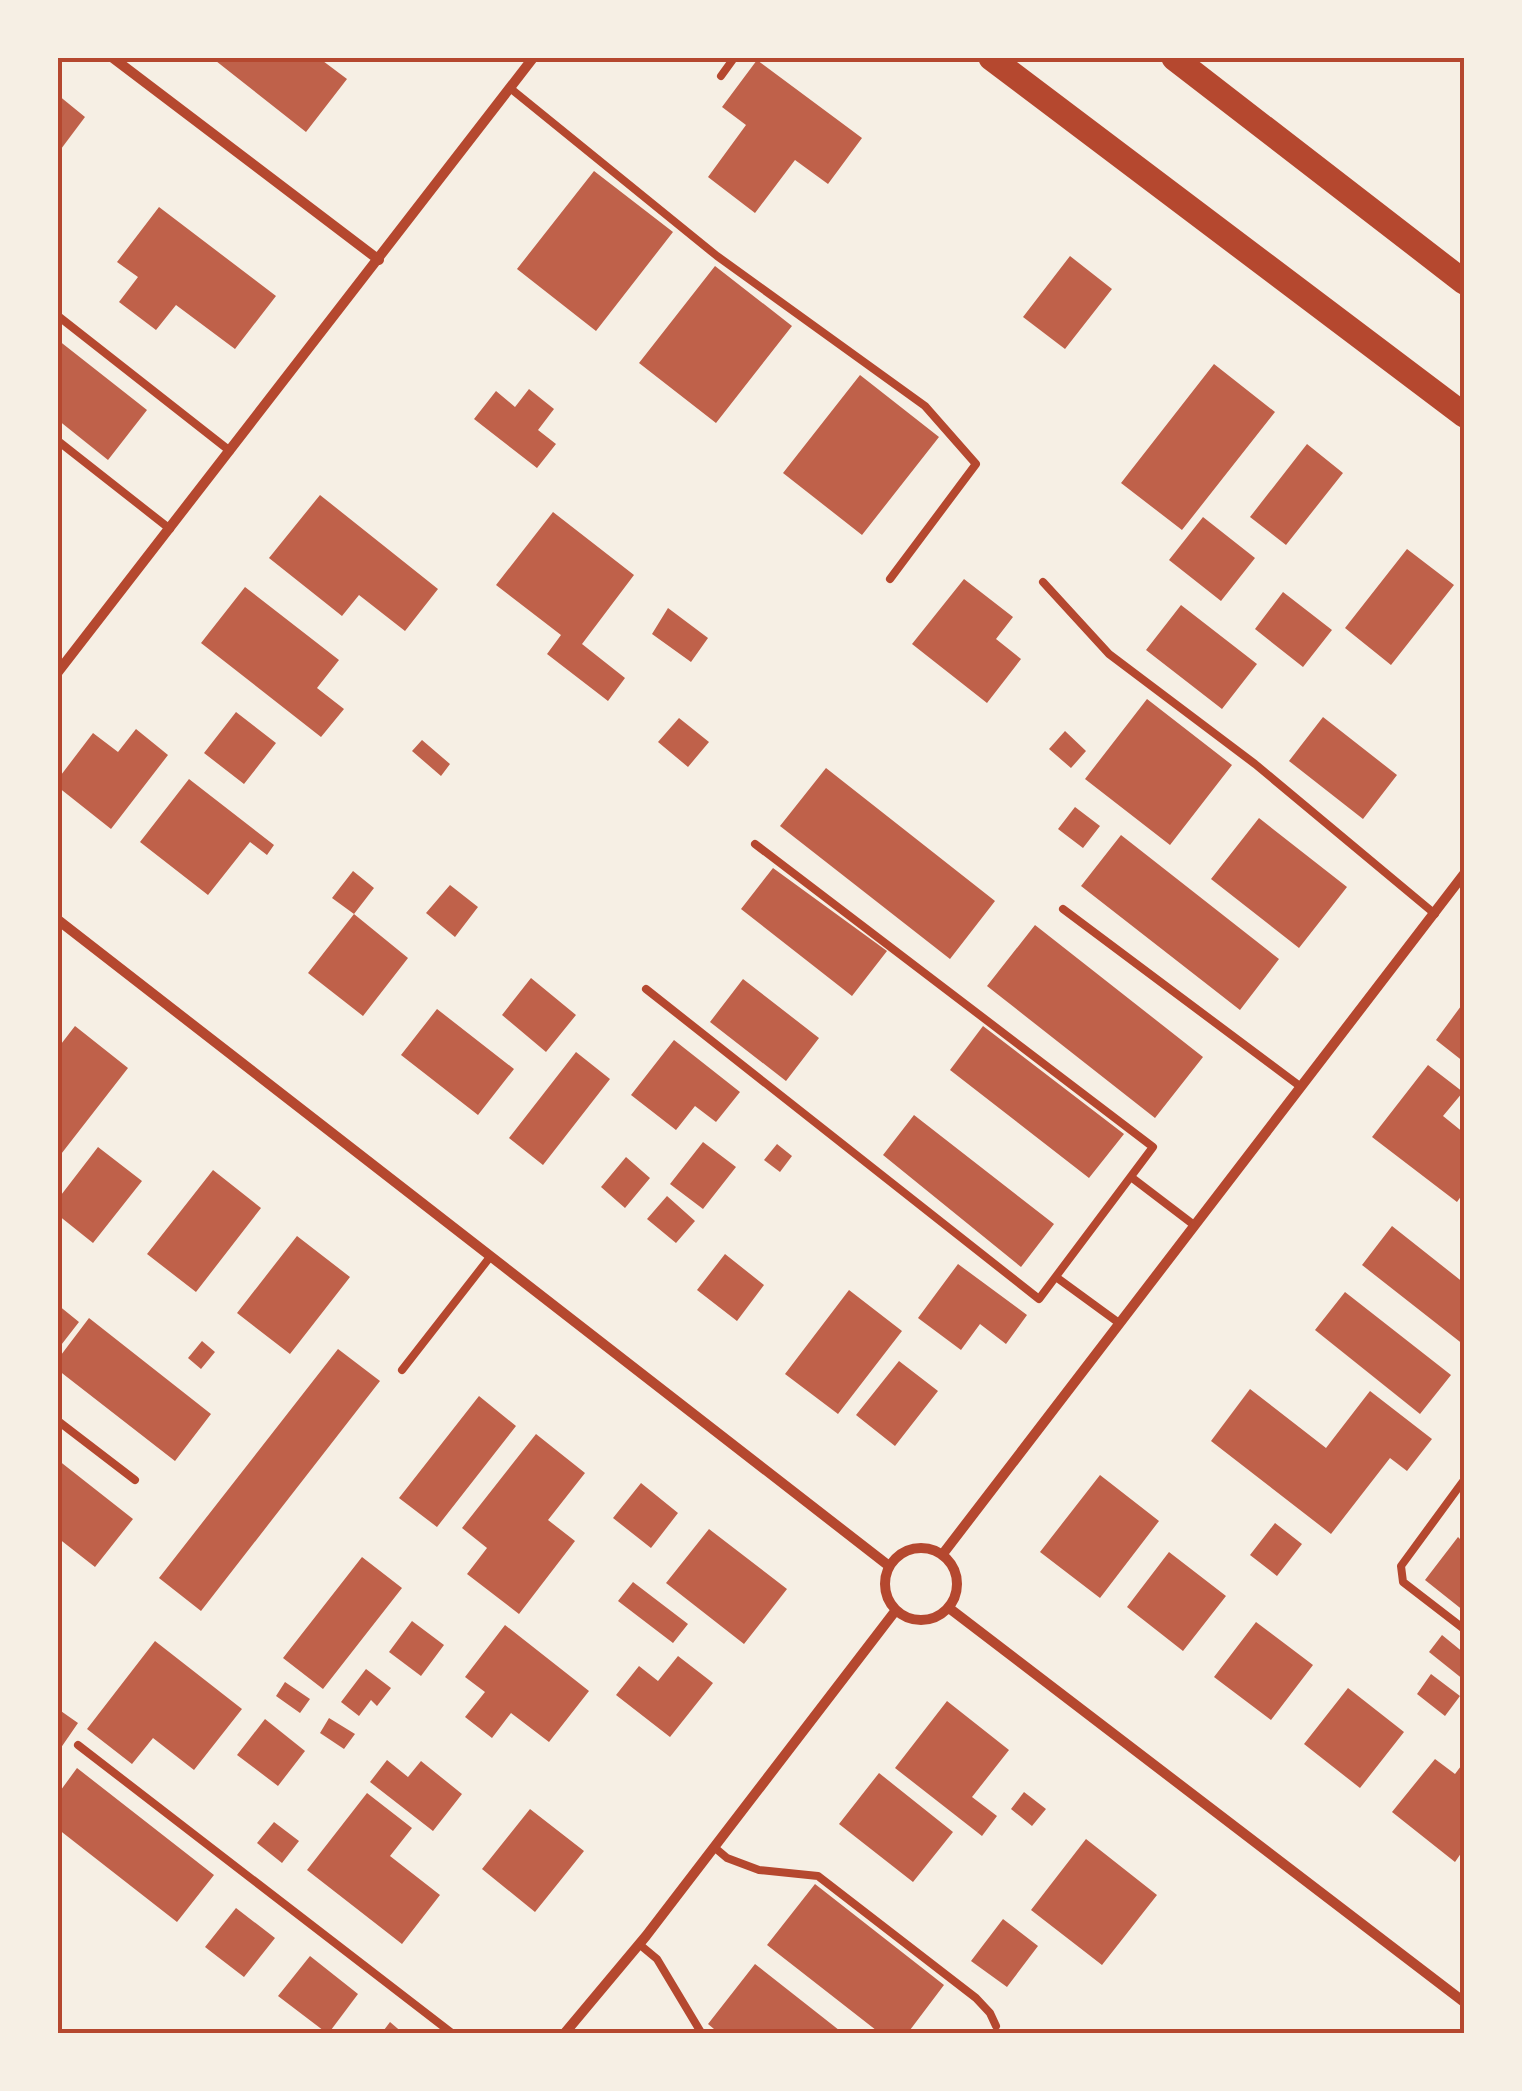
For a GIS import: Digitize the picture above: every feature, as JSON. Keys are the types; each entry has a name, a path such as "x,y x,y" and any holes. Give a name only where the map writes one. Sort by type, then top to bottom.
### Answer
{"main road":[{"path":"991,58 1464,414"},
{"path":"1174,58 1464,282"}],"street":[{"path":"113,58 379,260"},
{"path":"58,672 534,58"},
{"path":"942,1555 1464,874"},
{"path":"58,920 890,1566"},
{"path":"915,1548 928,1548 942,1555 956,1572 958,1584 949,1608 927,1620 906,1617 896,1610 885,1592 890,1566 903,1552 915,1548"},
{"path":"949,1608 1464,2002"},
{"path":"564,2034 639,1944 896,1610"}],"lane":[{"path":"721,76 734,58"},
{"path":"510,88 717,256 925,406 976,464 890,578"},
{"path":"58,316 230,451"},
{"path":"58,441 170,528"},
{"path":"1043,582 1109,654 1256,764 1436,914"},
{"path":"646,989 1039,1299 1056,1277 1153,1147 755,844"},
{"path":"1063,908 1301,1087"},
{"path":"1131,1177 1194,1224"},
{"path":"402,1370 490,1257"},
{"path":"1056,1277 1119,1324"},
{"path":"58,1420 135,1480"},
{"path":"1464,1480 1401,1566 1403,1582 1464,1629"},
{"path":"78,1746 453,2034"},
{"path":"714,1847 727,1858 760,1870 818,1876 976,1998 990,2012 996,2026"},
{"path":"639,1944 657,1960 702,2034"}],"building":[{"path":"319,58 347,79 306,132 216,61"},
{"path":"757,60 862,138 828,184 795,160 755,213 708,177 746,125 722,107"},
{"path":"58,95 85,117 58,153"},
{"path":"594,171 673,232 596,331 517,269"},
{"path":"159,207 276,296 235,349 176,305 156,330 119,302 138,277 117,262"},
{"path":"1070,256 1112,289 1065,349 1023,317"},
{"path":"715,266 792,326 716,423 639,363"},
{"path":"58,340 147,410 108,460 58,420"},
{"path":"1214,364 1275,412 1182,530 1121,483"},
{"path":"860,375 939,437 862,535 783,473"},
{"path":"529,389 554,409 538,430 556,444 537,468 474,419 496,391 515,407"},
{"path":"1307,444 1343,473 1286,545 1250,517"},
{"path":"320,495 438,589 405,631 359,595 342,616 269,558"},
{"path":"553,512 634,575 582,644 625,678 608,701 547,654 561,635 496,585"},
{"path":"1203,517 1255,558 1221,601 1169,560"},
{"path":"1407,549 1454,585 1391,665 1345,628"},
{"path":"964,579 1013,617 996,639 1021,659 987,703 912,644"},
{"path":"245,587 339,660 317,688 344,709 321,737 201,643"},
{"path":"1283,592 1332,630 1303,667 1255,629"},
{"path":"1181,605 1257,664 1222,709 1146,650"},
{"path":"668,608 708,638 691,662 652,634"},
{"path":"1147,699 1232,765 1170,845 1085,779"},
{"path":"236,712 276,743 244,784 204,753"},
{"path":"1323,717 1397,775 1363,819 1289,761"},
{"path":"679,718 709,742 688,767 658,742"},
{"path":"136,729 168,755 111,829 58,787 58,779 93,733 118,752"},
{"path":"1065,731 1086,751 1071,768 1049,749"},
{"path":"422,740 450,764 441,776 412,751"},
{"path":"826,768 995,901 950,959 780,826"},
{"path":"189,779 274,845 267,855 250,842 208,895 140,842"},
{"path":"1075,807 1100,826 1083,848 1058,829"},
{"path":"1259,818 1347,887 1299,948 1211,879"},
{"path":"1121,835 1279,959 1240,1010 1081,886"},
{"path":"773,868 887,951 852,996 741,909"},
{"path":"353,871 374,888 354,914 332,898"},
{"path":"450,885 478,907 455,937 426,913"},
{"path":"354,914 408,958 363,1016 308,973"},
{"path":"1035,925 1203,1057 1155,1118 987,986"},
{"path":"531,978 576,1015 546,1052 502,1015"},
{"path":"743,979 819,1038 786,1081 710,1022"},
{"path":"1464,1002 1464,1062 1436,1040"},
{"path":"437,1009 514,1069 478,1115 401,1055"},
{"path":"75,1026 128,1068 58,1158 58,1048"},
{"path":"983,1026 1124,1134 1089,1178 950,1070"},
{"path":"674,1040 740,1092 716,1122 695,1106 676,1130 631,1095"},
{"path":"576,1052 610,1079 543,1165 509,1138"},
{"path":"1428,1065 1463,1092 1443,1116 1464,1133 1464,1192 1457,1202 1372,1137"},
{"path":"914,1115 1054,1224 1021,1267 883,1155"},
{"path":"703,1142 736,1167 703,1209 670,1184"},
{"path":"777,1144 792,1156 780,1172 764,1160"},
{"path":"98,1147 142,1181 93,1243 58,1215 58,1199"},
{"path":"626,1157 650,1178 625,1208 601,1187"},
{"path":"213,1170 261,1208 196,1292 147,1254"},
{"path":"667,1196 695,1221 676,1243 647,1219"},
{"path":"1392,1226 1464,1283 1464,1345 1362,1265"},
{"path":"297,1236 350,1277 290,1354 237,1313"},
{"path":"725,1254 764,1285 737,1321 697,1290"},
{"path":"958,1264 1027,1315 1006,1344 980,1324 961,1350 918,1318"},
{"path":"849,1290 902,1331 838,1414 785,1374"},
{"path":"1345,1292 1451,1375 1420,1414 1315,1330"},
{"path":"58,1305 79,1322 58,1349"},
{"path":"89,1318 211,1414 175,1461 58,1370 58,1359"},
{"path":"202,1341 215,1352 201,1369 188,1358"},
{"path":"338,1349 380,1381 201,1611 159,1578"},
{"path":"899,1361 938,1391 895,1446 856,1415"},
{"path":"1250,1389 1326,1448 1370,1391 1432,1439 1407,1471 1390,1458 1331,1534 1211,1441"},
{"path":"479,1396 516,1426 437,1527 399,1498"},
{"path":"536,1434 585,1473 548,1520 575,1541 519,1614 467,1574 487,1548 462,1528"},
{"path":"58,1460 133,1519 95,1567 58,1538"},
{"path":"1100,1475 1159,1521 1100,1598 1040,1552"},
{"path":"641,1483 678,1513 651,1548 613,1518"},
{"path":"1275,1523 1302,1544 1277,1576 1250,1555"},
{"path":"709,1529 787,1589 744,1644 666,1583"},
{"path":"1458,1537 1464,1543 1464,1611 1425,1580"},
{"path":"1169,1552 1226,1596 1183,1651 1127,1607"},
{"path":"362,1557 402,1588 323,1689 283,1658"},
{"path":"633,1582 688,1624 673,1643 618,1601"},
{"path":"412,1621 444,1645 421,1676 389,1652"},
{"path":"1256,1622 1313,1665 1271,1720 1214,1677"},
{"path":"505,1625 589,1691 549,1742 511,1713 492,1738 465,1717 485,1692 465,1677"},
{"path":"1442,1635 1464,1653 1464,1680 1429,1652"},
{"path":"155,1641 242,1709 194,1770 153,1738 132,1764 87,1729"},
{"path":"678,1656 713,1683 670,1737 616,1695 639,1666 658,1681"},
{"path":"366,1669 391,1688 377,1706 371,1700 359,1716 341,1702"},
{"path":"1431,1674 1460,1696 1445,1716 1417,1694"},
{"path":"285,1682 310,1699 300,1713 276,1696"},
{"path":"1348,1688 1404,1732 1360,1788 1304,1744"},
{"path":"947,1701 1009,1750 972,1797 997,1816 982,1836 895,1768"},
{"path":"58,1709 78,1723 58,1752"},
{"path":"329,1718 355,1734 344,1749 320,1733"},
{"path":"265,1719 305,1751 278,1786 237,1755"},
{"path":"1435,1759 1455,1774 1464,1762 1464,1849 1455,1862 1392,1812"},
{"path":"387,1760 408,1777 421,1761 462,1794 433,1831 370,1782"},
{"path":"77,1768 214,1875 177,1922 58,1829 58,1794"},
{"path":"879,1773 953,1832 913,1882 839,1824"},
{"path":"1024,1792 1046,1809 1032,1826 1011,1809"},
{"path":"367,1793 412,1828 390,1856 440,1895 402,1944 307,1870"},
{"path":"530,1809 584,1851 535,1912 482,1869"},
{"path":"274,1822 299,1841 282,1863 257,1843"},
{"path":"1086,1839 1157,1895 1102,1965 1031,1910"},
{"path":"815,1884 944,1985 907,2034 881,2034 767,1945"},
{"path":"236,1908 275,1938 244,1977 205,1947"},
{"path":"1003,1919 1038,1946 1007,1987 971,1961"},
{"path":"310,1956 358,1994 328,2034 278,1996"},
{"path":"755,1964 844,2034 720,2034 708,2024"},
{"path":"390,2022 404,2034 381,2034"}]}
